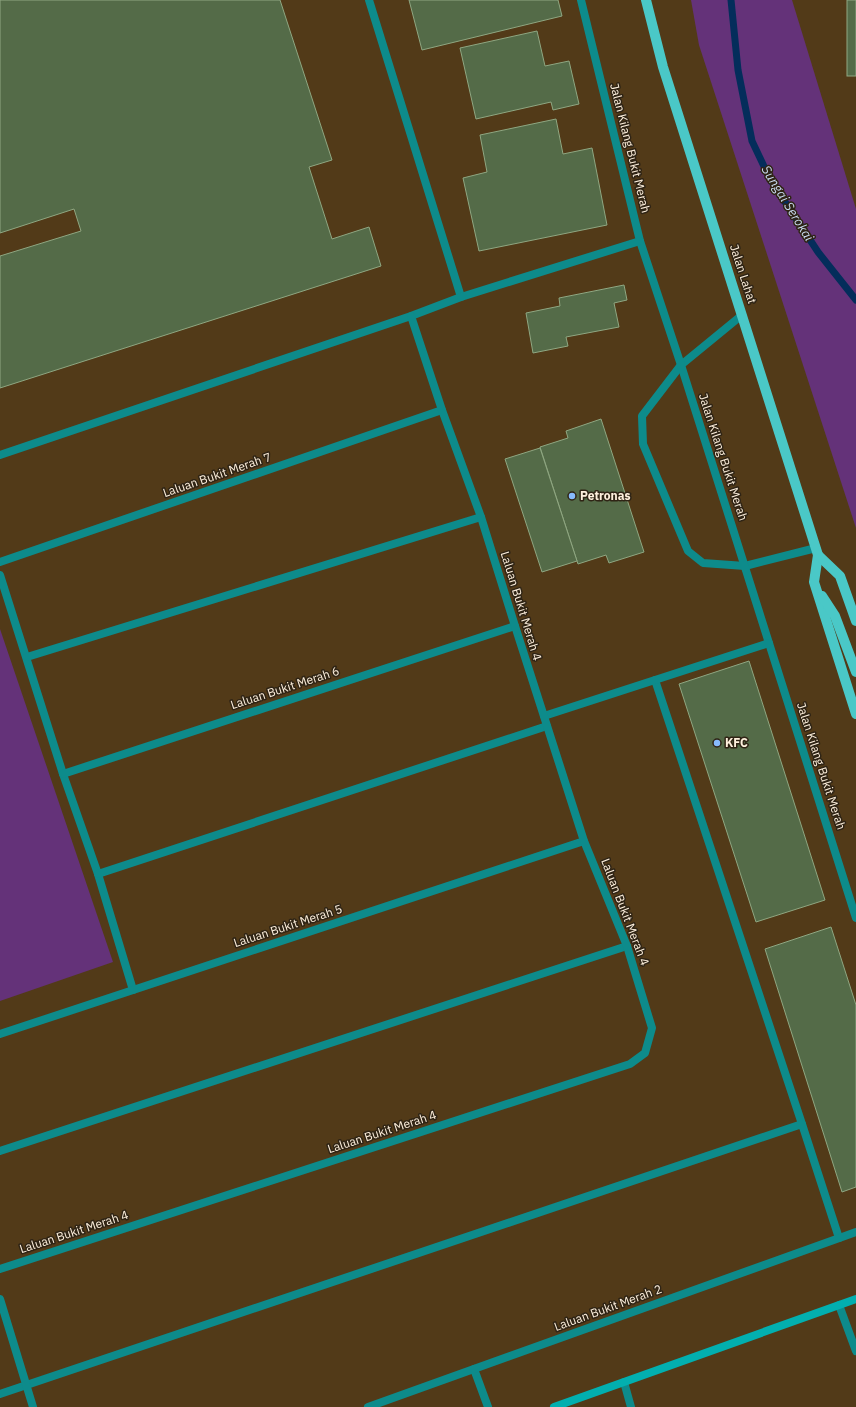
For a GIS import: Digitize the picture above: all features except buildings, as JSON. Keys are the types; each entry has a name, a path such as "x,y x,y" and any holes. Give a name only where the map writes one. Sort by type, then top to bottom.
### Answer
{"main road":[{"name":"Jalan Lahat","path":"646,0 663,67 817,552 814,582 856,714"},
{"name":"Jalan Lahat","path":"817,552 840,576 856,621"},
{"path":"814,582 835,616 856,672"}],"street":[{"path":"369,0 461,297"},
{"name":"Jalan Kilang Bukit Merah","path":"581,0 640,241 682,365 856,918"},
{"path":"0,455 411,316 461,297 640,241"},
{"path":"742,315 682,365 642,416 643,444 688,551 703,563 745,566 817,552"},
{"name":"Laluan Bukit Merah 4","path":"0,1269 630,1064 645,1053 652,1028 627,946 584,841 515,626 482,517 442,410 411,316"},
{"name":"Laluan Bukit Merah 7","path":"0,562 442,410"},
{"path":"27,657 482,517"},
{"path":"0,575 63,774 98,874 133,990"},
{"name":"Laluan Bukit Merah 6","path":"63,774 515,626"},
{"path":"544,716 769,643"},
{"path":"655,680 839,1238"},
{"path":"98,874 547,726"},
{"name":"Laluan Bukit Merah 5","path":"0,1034 584,841"},
{"path":"0,1151 627,946"},
{"path":"0,1394 802,1124"},
{"name":"Laluan Bukit Merah 2","path":"368,1407 856,1232"},
{"path":"0,1299 33,1407"},
{"path":"554,1407 856,1299"},
{"path":"839,1305 856,1351"},
{"path":"474,1369 488,1407"},
{"path":"624,1382 630,1407"}],"shaded area":[{"path":"691,0 792,0 856,209 856,528 699,45"},
{"path":"0,629 113,962 0,1001"}],"waterway":[{"name":"Sungai Serokai","path":"731,0 738,70 752,141 770,179 818,252 856,300"}],"place":[{"name":"Petronas","path":"572,496"},
{"name":"KFC","path":"717,743"}]}
